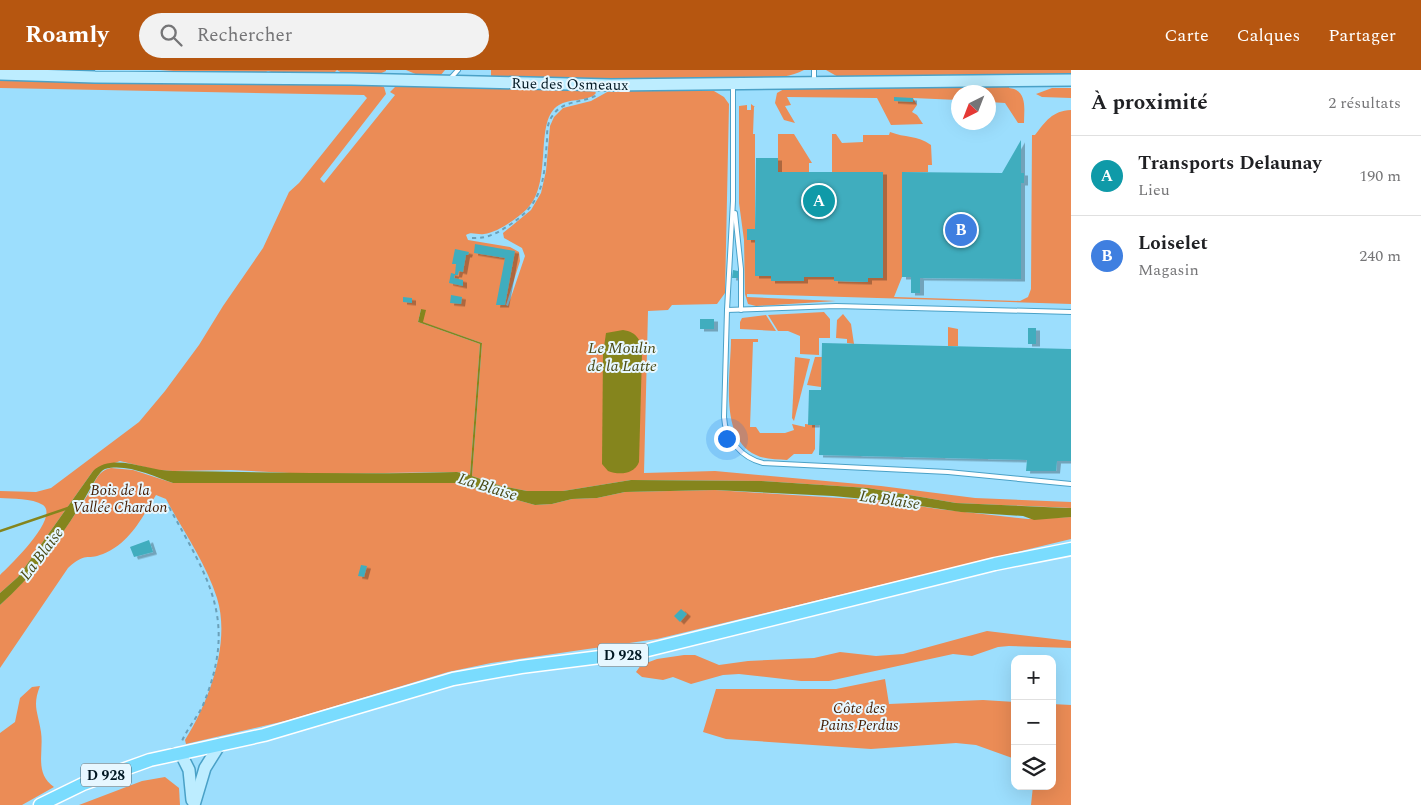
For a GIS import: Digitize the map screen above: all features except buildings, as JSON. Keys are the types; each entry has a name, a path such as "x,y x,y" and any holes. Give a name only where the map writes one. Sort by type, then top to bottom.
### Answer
{"main road":[{"name":"Rue des Osmeaux","path":"0,74 611,85 814,85 1071,80"},
{"name":"D 928","path":"40,805 114,772 174,754 264,735 479,673 640,652 995,564 1071,549"},
{"path":"193,805 205,768 220,744"},
{"path":"174,754 183,758 189,770 193,805"}],"lane":[{"path":"447,82 458,70"},
{"path":"814,70 814,85"},
{"path":"733,85 733,201 727,310 724,422 734,444 751,459 770,464 948,472 1071,484"},
{"path":"733,201 741,269 741,310"},
{"path":"727,310 836,306 1071,312"}],"path":[{"path":"472,238 486,237 504,229 525,213 535,201 545,174 547,130 554,113 562,106 597,96 611,85"},
{"path":"168,507 212,590 218,609 219,626 214,666 206,697 197,717 174,754"}],"green space":[{"path":"160,70 337,70 333,74 314,72 304,75 277,74 268,71 262,74 221,71 215,74"},
{"path":"337,70 386,71 377,75 375,73 355,75 345,74"},
{"path":"406,70 445,70 440,76 425,78"},
{"path":"491,70 804,70 786,76 729,81 491,78"},
{"path":"826,70 1071,70 1071,78 840,78"},
{"path":"0,78 377,85 384,87 386,94 320,179 324,183 395,95 390,92 397,85 594,90 596,93 593,96 563,103 551,113 547,124 540,183 535,197 527,209 513,221 496,231 466,235 468,240 510,247 519,252 520,261 506,305 508,306 525,256 522,248 504,238 503,233 531,210 541,193 546,171 550,126 554,117 563,108 591,101 609,91 714,91 724,97 729,104 725,293 717,304 672,305 668,310 648,311 644,473 715,471 881,486 975,498 1071,502 1071,508 956,503 868,488 762,481 631,480 563,491 527,491 501,486 472,476 482,343 422,322 421,309 418,322 480,344 470,475 457,472 311,474 231,470 173,471 157,470 120,461 93,471 18,577 0,593 0,575 40,530 45,520 46,511 43,505 33,501 0,498 0,491 36,492 51,488 139,422 199,345 263,248 289,192 299,183 367,98 364,95 0,88"},
{"path":"996,86 1009,86 1009,88 1019,92 1024,101 1024,123 1018,123 1005,103 996,102"},
{"path":"951,87 951,100 913,98 917,105 912,112 917,115 923,124 891,125 877,98 787,97 791,105 785,106 795,123 784,120 775,103 777,93 784,89"},
{"path":"1052,88 1071,88 1071,98 1042,97 1036,94"},
{"path":"751,104 755,107 753,134 755,134 755,229 747,229 747,239 755,240 755,276 771,276 771,281 803,281 804,277 834,277 834,281 867,282 868,278 883,278 883,172 832,172 832,134 836,134 842,143 863,142 863,135 889,135 890,132 916,138 931,145 932,165 928,165 928,172 902,172 902,277 894,297 1020,301 1028,297 1031,289 1032,135 1035,135 1046,121 1054,115 1071,110 1071,304 747,294 747,297 836,301 756,306 748,304 745,294 744,240 739,203 739,106 747,105 747,110 751,110"},
{"path":"778,134 794,134 812,163 809,163 809,172 778,172"},
{"path":"824,312 830,319 830,338 819,338 819,355 800,354 800,336 788,331 778,331 768,315"},
{"path":"843,314 851,324 854,344 847,343 847,339 836,338 837,320"},
{"path":"766,315 776,331 740,329 742,318"},
{"path":"948,327 958,329 958,346 948,346"},
{"path":"731,339 758,339 758,342 753,342 750,427 756,427 760,433 785,433 794,430 792,424 805,427 805,424 815,425 815,449 812,454 794,454 787,460 772,459 756,455 744,447 736,434 731,420 729,386"},
{"path":"795,357 810,359 794,421 792,418"},
{"path":"815,357 822,357 821,387 807,385"},
{"name":"Bois de la Vallée Chardon","path":"111,468 133,470 173,483 456,483 535,505 552,504 572,499 597,498 625,492 715,490 886,501 1028,519 1071,517 1071,539 657,639 491,663 448,672 289,720 186,744 185,740 202,708 215,672 221,634 221,615 207,572 166,499 156,495 140,521 121,544 103,554 83,558 68,568 0,668 0,605 47,554 87,496 99,475"},
{"path":"987,631 1071,641 1071,648 998,647 972,656 953,654 829,681 801,681 739,674 723,675 691,684 673,677 663,680 642,677 636,672 641,665 657,659 684,655 695,655 719,665 748,661 814,658 840,652 876,656 903,654"},
{"name":"Côte des Pains Perdus","path":"885,679 889,704 983,700 1011,702 1011,758 976,745 956,743 871,749 726,739 703,732 716,689 836,689"},
{"path":"40,686 36,699 36,709 42,740 41,762 44,775 54,787 22,805 0,805 0,733 15,722 20,698 32,687"},
{"path":"1056,704 1071,705 1071,805 1031,805 1033,790 1056,790"},
{"path":"165,777 179,788 180,805 79,805 142,781"}],"water":[{"name":"La Blaise","path":"421,309 426,310 423,322 482,343 472,476 501,486 527,491 563,491 631,480 762,481 868,488 956,503 1071,508 1071,517 1034,520 1023,516 961,512 886,501 833,496 715,490 625,492 597,498 572,499 552,504 535,505 456,483 173,483 139,471 113,468 105,469 99,474 55,544 23,582 0,605 0,593 18,577 93,471 110,463 131,464 173,471 457,472 470,475 480,344 418,322"},
{"name":"Le Moulin de la Latte","path":"623,330 635,335 641,345 639,462 630,472 616,473 608,471 602,464 603,354 606,333"}],"waterway":[{"path":"0,531 71,507"}],"place":[{"name":"Transports Delaunay","path":"819,201"},
{"name":"Loiselet","path":"961,230"}]}
